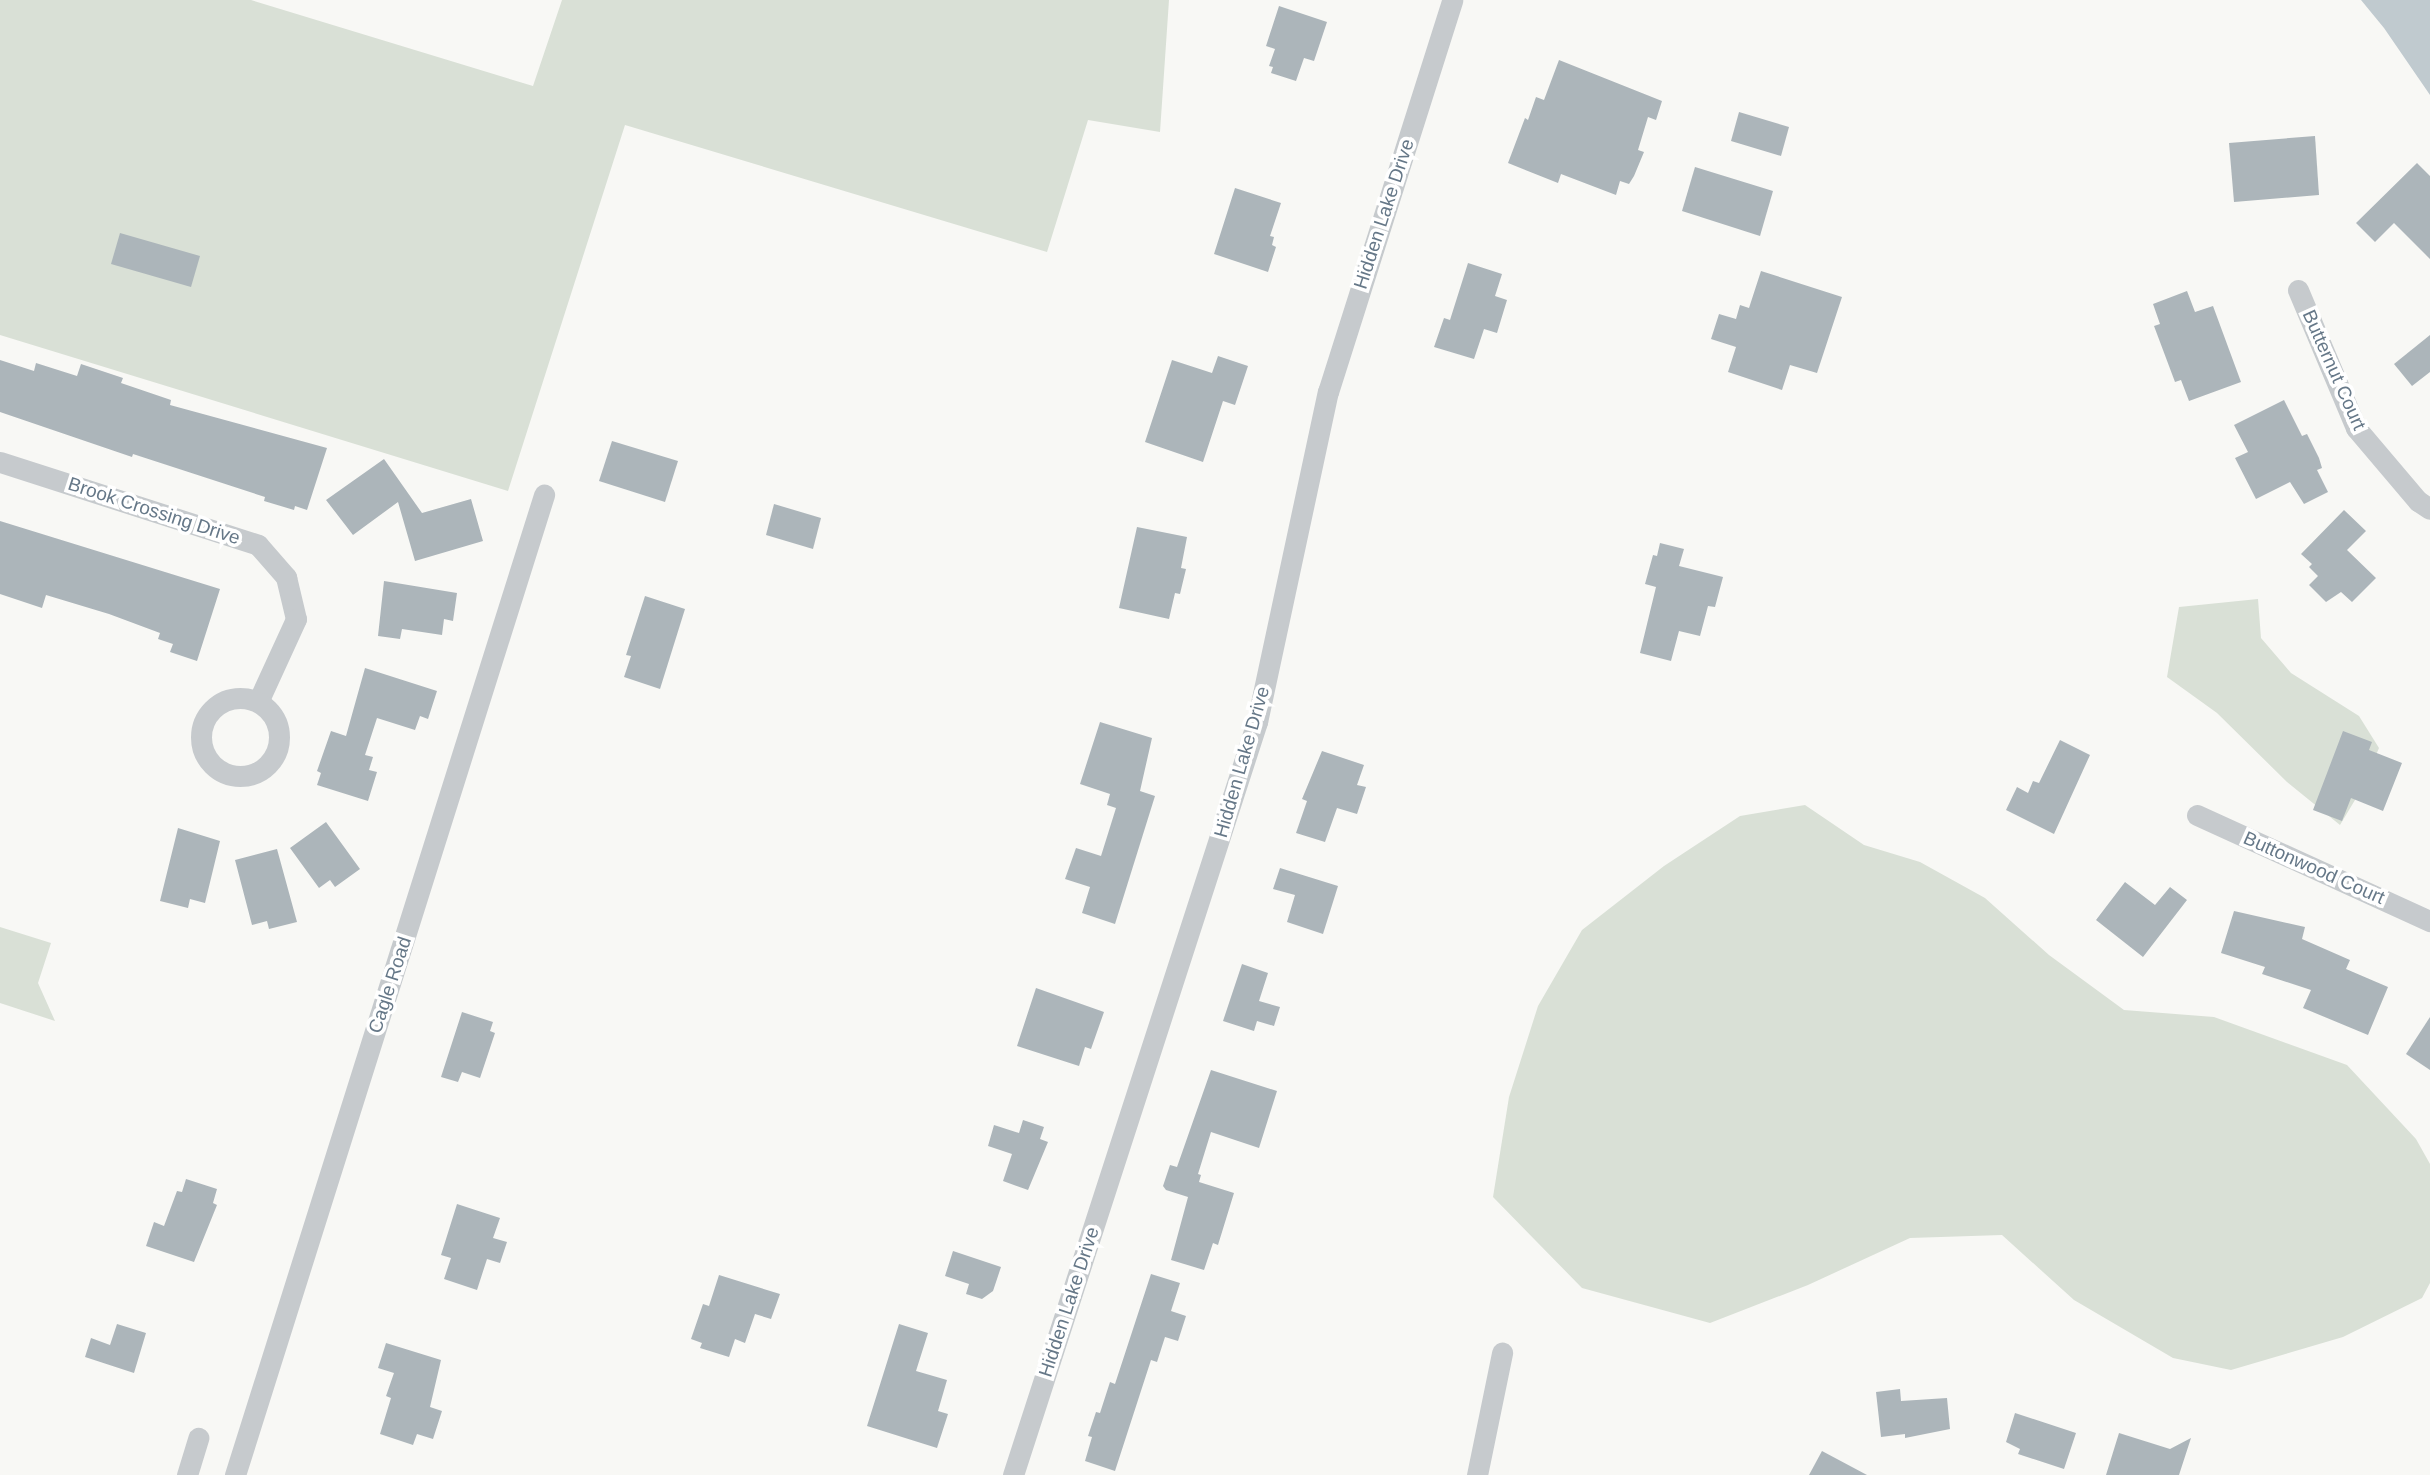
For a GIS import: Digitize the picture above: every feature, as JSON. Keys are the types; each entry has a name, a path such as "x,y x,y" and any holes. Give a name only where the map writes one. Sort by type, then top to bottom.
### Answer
{"street":[{"name":"Hidden Lake Drive","path":"1013,1475 1257,722 1328,392 1452,0"},
{"name":"Butternut Court","path":"2298,290 2356,428 2418,501 2430,509"},
{"name":"Brook Crossing Drive","path":"0,462 258,545 286,577 296,619 258,702"},
{"name":"Cagle Road","path":"235,1475 544,495"},
{"name":"Buttonwood Court","path":"2197,815 2430,921"},
{"path":"1477,1475 1503,1353"},
{"path":"187,1475 198,1438"}],"shaded area":[{"path":"0,0 251,0 533,86 562,0 1169,0 1160,132 1088,120 1047,252 625,125 508,491 0,335"},
{"path":"2361,0 2430,0 2430,95 2384,28"},
{"path":"2258,599 2261,638 2291,673 2359,716 2379,748 2361,790 2340,825 2287,782 2217,713 2167,677 2179,607"},
{"path":"1805,805 1864,845 1920,862 1985,898 2049,955 2124,1010 2214,1017 2347,1065 2416,1139 2430,1164 2430,1283 2422,1298 2343,1337 2231,1370 2173,1358 2074,1300 2002,1235 1910,1238 1808,1285 1710,1323 1582,1288 1493,1197 1509,1097 1538,1006 1582,930 1664,866 1740,816"},
{"path":"0,927 51,943 38,983 55,1021 0,1003"}],"building":[{"path":"1279,6 1327,22 1314,61 1304,58 1296,81 1271,73 1273,67 1269,66 1275,49 1266,46"},
{"path":"1559,60 1662,101 1656,120 1648,117 1638,150 1644,152 1634,176 1629,184 1620,181 1616,195 1561,174 1558,183 1508,163 1525,118 1528,120 1536,97 1544,100"},
{"path":"1739,112 1789,127 1781,156 1731,141"},
{"path":"2315,136 2319,195 2234,202 2229,143"},
{"path":"2417,163 2430,176 2430,259 2394,223 2375,242 2356,223"},
{"path":"1695,167 1773,191 1760,236 1682,211"},
{"path":"1235,188 1281,203 1270,236 1274,237 1272,245 1276,247 1268,272 1214,254"},
{"path":"120,233 200,256 191,287 111,264"},
{"path":"1468,263 1502,274 1495,296 1507,300 1497,333 1484,329 1474,359 1434,347 1444,318 1450,320"},
{"path":"1761,271 1842,297 1817,373 1790,365 1782,390 1728,372 1736,347 1711,339 1719,314 1736,319 1740,305 1749,308"},
{"path":"2187,291 2195,312 2213,306 2241,382 2189,401 2181,380 2175,382 2154,326 2160,324 2153,304"},
{"path":"2430,335 2430,372 2412,386 2394,364"},
{"path":"1218,356 1248,366 1235,405 1223,401 1203,462 1145,442 1172,360 1212,373"},
{"path":"0,360 34,371 36,363 77,376 81,364 123,378 121,383 171,400 170,405 327,448 307,510 295,506 294,510 264,501 265,497 133,454 132,457 0,412"},
{"path":"2284,400 2302,436 2307,434 2319,458 2322,468 2317,470 2328,492 2304,504 2290,482 2256,499 2235,458 2248,452 2234,425"},
{"path":"612,441 678,461 665,502 599,481"},
{"path":"384,459 422,513 471,499 483,541 415,561 398,502 353,535 326,500"},
{"path":"774,504 821,518 813,549 766,535"},
{"path":"2344,510 2366,531 2347,550 2376,578 2352,602 2341,592 2326,602 2309,585 2318,576 2309,567 2312,564 2301,554"},
{"path":"0,521 220,589 197,661 170,652 173,644 158,639 160,633 109,614 46,595 42,608 0,594"},
{"path":"1137,527 1187,537 1181,568 1186,569 1180,594 1175,593 1169,619 1119,608"},
{"path":"1660,543 1684,549 1679,566 1723,577 1715,607 1708,606 1700,636 1679,631 1671,661 1640,653 1656,587 1645,584 1653,555 1657,556"},
{"path":"384,581 457,593 453,621 444,619 442,635 402,629 400,639 378,636"},
{"path":"645,596 685,609 660,689 624,677 631,656 626,655"},
{"path":"365,668 437,691 428,719 420,716 415,730 377,718 365,755 373,757 369,770 377,772 368,801 317,785 321,773 317,771 331,731 346,736"},
{"path":"1100,722 1152,738 1140,791 1155,796 1115,924 1082,913 1090,887 1065,879 1076,848 1101,856 1116,808 1107,805 1110,794 1080,784"},
{"path":"2343,731 2372,742 2369,750 2402,763 2383,811 2351,798 2342,821 2313,810"},
{"path":"2060,740 2090,755 2054,834 2006,810 2017,787 2028,793 2033,781 2039,783"},
{"path":"1322,751 1364,765 1357,785 1366,787 1357,814 1337,808 1325,842 1296,833 1307,801 1302,799"},
{"path":"326,822 360,869 335,887 330,880 319,888 290,848"},
{"path":"178,828 220,841 205,903 190,899 188,908 160,901"},
{"path":"277,849 297,922 269,929 267,921 252,925 235,860"},
{"path":"1280,868 1338,886 1323,934 1287,922 1295,895 1273,889"},
{"path":"2125,882 2155,905 2170,887 2187,900 2143,957 2096,920"},
{"path":"2234,911 2305,927 2302,939 2350,960 2346,969 2388,987 2368,1035 2303,1008 2311,990 2262,974 2265,967 2221,953"},
{"path":"1242,964 1268,973 1259,1001 1280,1007 1274,1026 1257,1021 1254,1031 1223,1021"},
{"path":"1036,988 1104,1012 1091,1049 1085,1047 1079,1066 1017,1046"},
{"path":"462,1012 493,1022 490,1031 495,1033 480,1078 462,1072 458,1082 441,1077"},
{"path":"2430,1017 2430,1070 2406,1054"},
{"path":"1211,1070 1277,1091 1259,1148 1211,1132 1198,1174 1201,1175 1199,1182 1234,1193 1218,1245 1213,1243 1204,1270 1171,1260 1188,1197 1166,1190 1163,1186 1170,1165 1177,1167"},
{"path":"1023,1120 1044,1127 1040,1139 1048,1142 1028,1190 1003,1181 1012,1154 988,1146 994,1125 1019,1133"},
{"path":"186,1179 217,1189 213,1203 217,1205 194,1262 146,1246 154,1222 164,1226 177,1191 182,1192"},
{"path":"457,1204 500,1218 493,1238 507,1242 500,1263 487,1259 477,1290 444,1279 451,1258 441,1255"},
{"path":"953,1251 1001,1267 993,1291 982,1299 966,1294 969,1284 945,1276"},
{"path":"1151,1274 1180,1283 1171,1311 1186,1316 1178,1341 1165,1337 1157,1362 1151,1360 1115,1471 1085,1461 1092,1437 1088,1436 1096,1412 1100,1413 1110,1382 1115,1384"},
{"path":"719,1275 780,1294 771,1319 755,1314 745,1343 735,1339 729,1357 700,1348 702,1343 691,1339 703,1304 709,1306"},
{"path":"117,1324 146,1333 134,1373 85,1357 91,1338 110,1345"},
{"path":"899,1324 928,1333 916,1371 947,1380 938,1411 948,1414 937,1448 867,1426"},
{"path":"386,1343 441,1360 430,1407 442,1411 433,1439 417,1434 413,1445 380,1434 391,1398 386,1396 394,1373 378,1368"},
{"path":"1900,1389 1901,1401 1947,1398 1950,1429 1905,1438 1905,1434 1881,1437 1876,1392"},
{"path":"2015,1413 2076,1433 2064,1469 2018,1454 2020,1449 2006,1442"},
{"path":"2119,1433 2170,1449 2191,1438 2179,1475 2106,1475"},
{"path":"1822,1451 1867,1475 1809,1475"}]}
